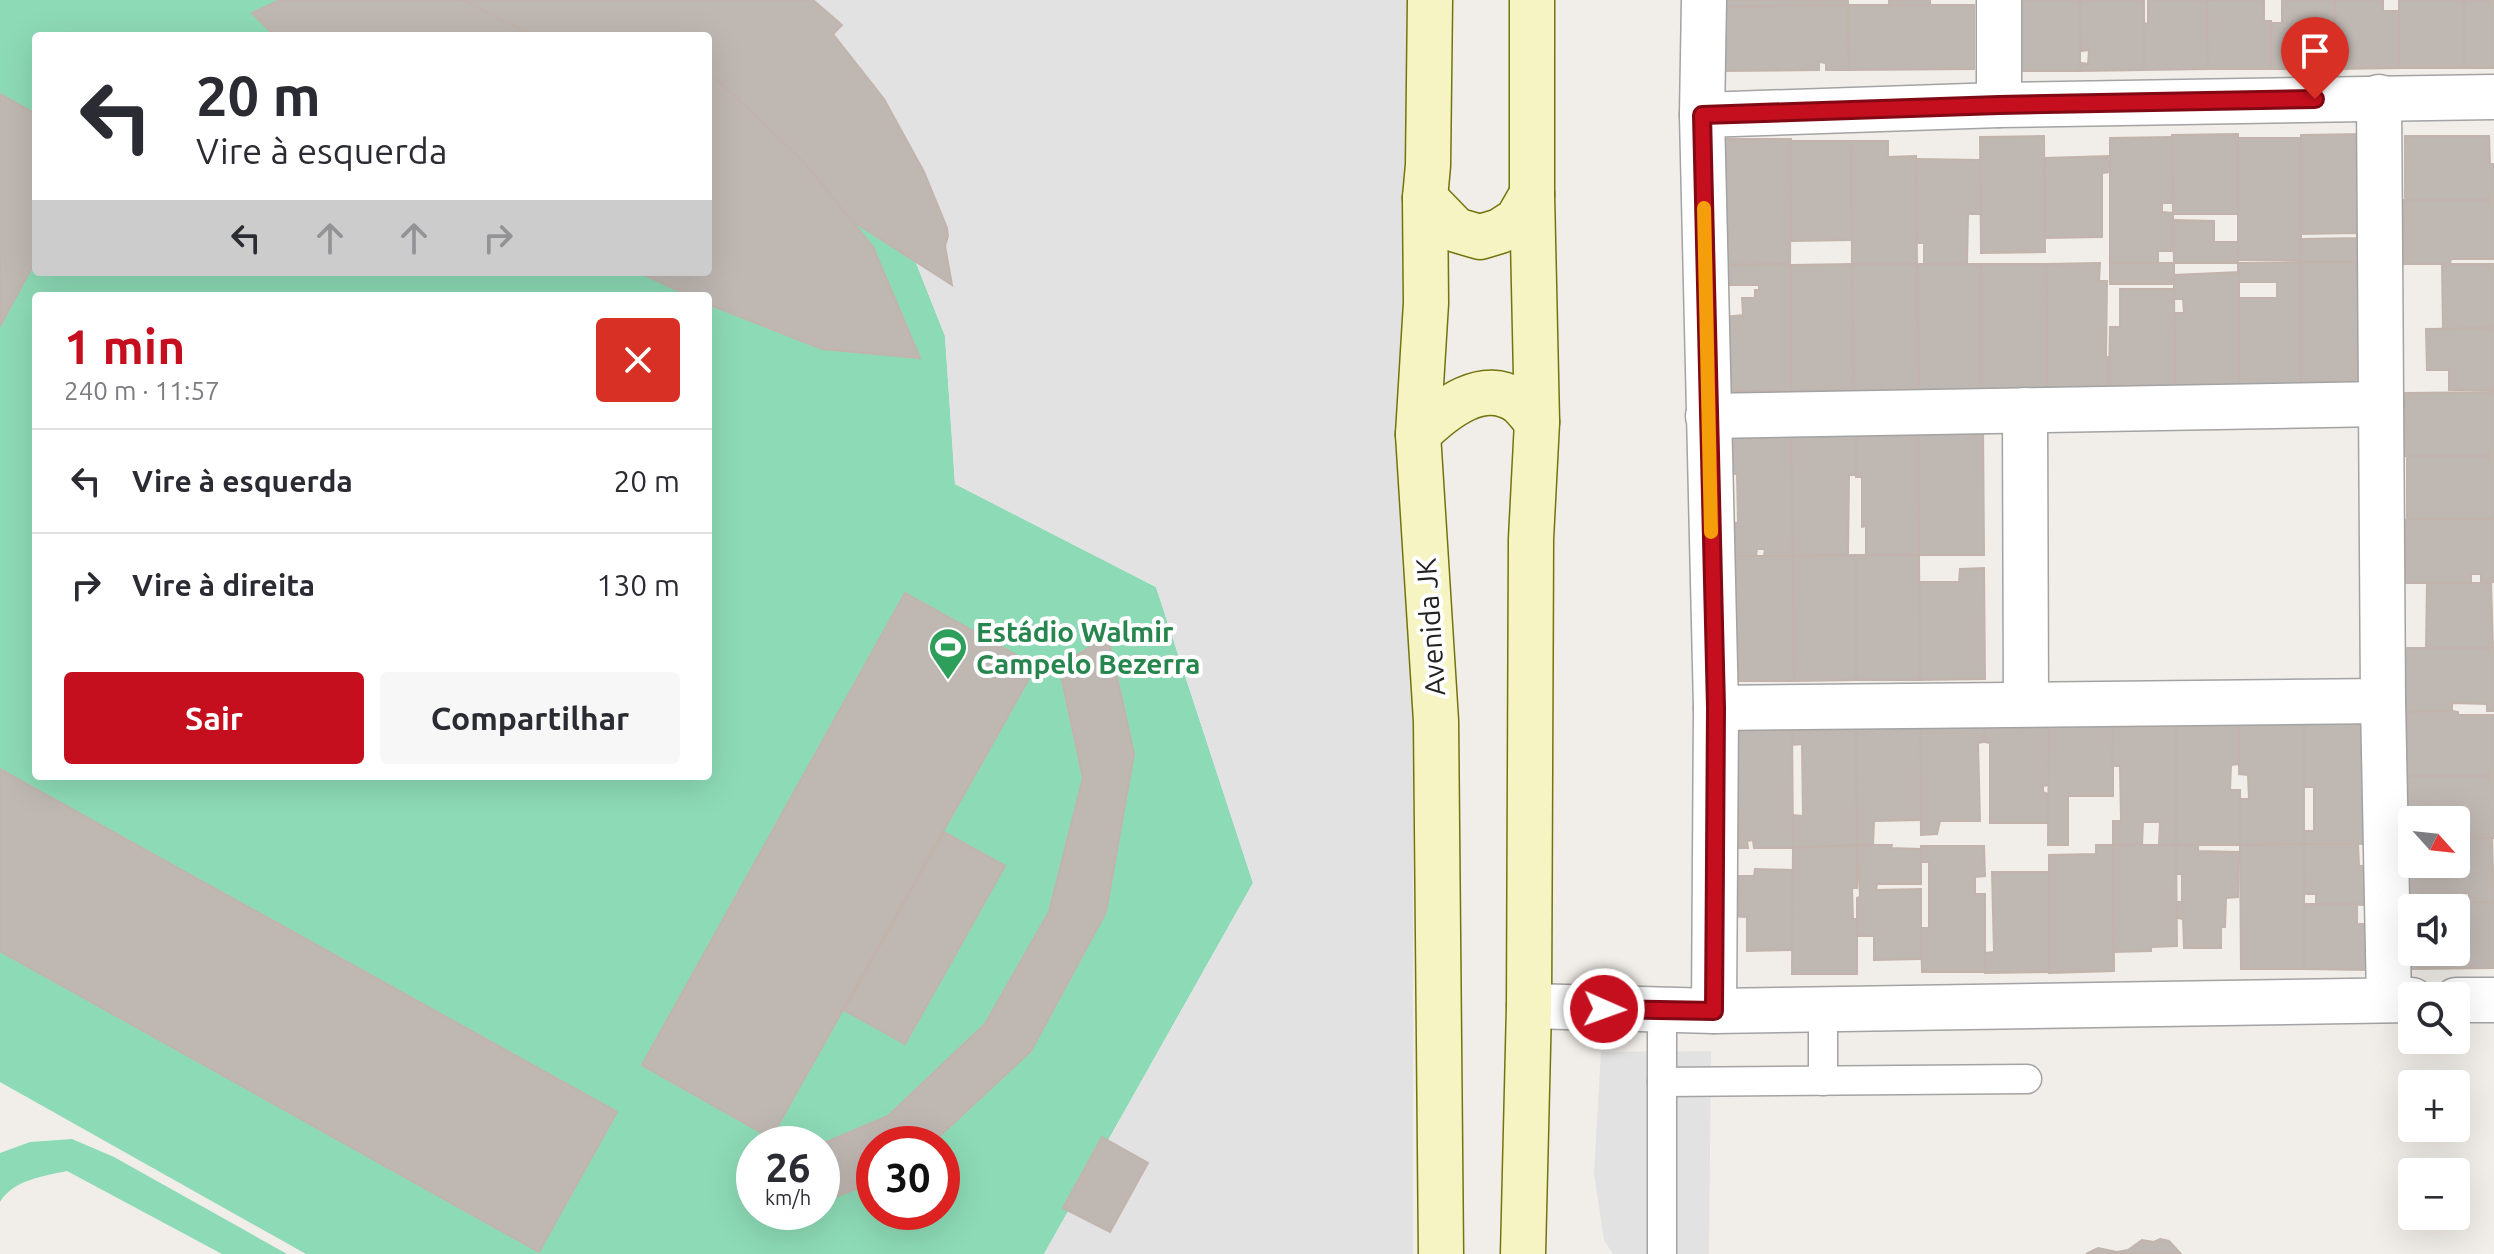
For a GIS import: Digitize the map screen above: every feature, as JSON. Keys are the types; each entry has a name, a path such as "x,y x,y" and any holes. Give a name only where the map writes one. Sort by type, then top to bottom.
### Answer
{"main road":[{"name":"Avenida JK","path":"1430,0 1426,303 1418,434 1436,721 1441,1254"},
{"path":"1523,1254 1529,1006 1531,539 1537,422 1532,0"},
{"path":"1425,198 1456,230 1480,237 1500,231 1517,220 1532,194"},
{"path":"1418,434 1460,400 1485,393 1500,394 1518,402 1537,422"}],"street":[{"path":"1704,0 1702,115 1716,708 1714,1011"},
{"path":"1999,0 1999,105"},
{"path":"2379,97 2383,701 2399,982"},
{"path":"1702,115 1999,105 2494,97"},
{"path":"1708,416 2381,404"},
{"path":"2025,410 2026,703"},
{"path":"1716,708 2383,701"},
{"path":"1529,1006 1714,1011 2398,1000"},
{"path":"2470,1000 2494,1000"}],"lane":[{"path":"1823,1009 1823,1081"},
{"path":"1662,1010 1662,1254"},
{"path":"1662,1082 2027,1079"}],"green space":[{"name":"Estádio Walmir Campelo Bezerra","path":"0,0 638,0 697,32 32,32 32,276 712,276 712,42 901,225 945,336 955,484 1156,587 1253,883 1044,1254 306,1254 0,1082"},
{"path":"72,1139 114,1157 287,1254 222,1254 67,1171 21,1184 0,1202 0,1153 30,1142"}],"shaded area":[{"path":"638,0 1413,0 1413,1254 1044,1254 1253,883 1156,587 955,484 945,336 901,225 712,40 712,32 700,32"},
{"path":"1711,1051 1709,1254 1613,1254 1604,1240 1594,1173 1601,1052"}],"building":[{"path":"280,0 554,0 635,32 271,32 252,13"},
{"path":"463,0 813,0 842,25 833,34 884,99 924,172 947,228 945,246 952,285 712,135 712,32 525,32"},
{"path":"1721,0 1848,0 1848,5 1721,7"},
{"path":"1889,0 1930,0 1930,5 1889,6"},
{"path":"2015,0 2080,0 2080,71 2016,71"},
{"path":"2080,0 2144,0 2144,70 2080,71 2081,63 2088,64 2089,50 2081,51"},
{"path":"2148,0 2207,0 2208,69 2144,70 2144,23 2148,24"},
{"path":"2207,0 2264,0 2264,21 2271,21 2271,69 2208,69"},
{"path":"2282,0 2335,0 2335,69 2271,69 2271,23 2282,23"},
{"path":"2335,0 2383,0 2383,11 2399,11 2399,68 2335,69"},
{"path":"2399,0 2464,0 2464,68 2399,68"},
{"path":"2464,0 2494,0 2494,68 2464,68"},
{"path":"1848,5 1849,70 1826,70 1826,63 1819,62 1819,70 1723,71 1723,7"},
{"path":"1848,5 1974,5 1974,69 1849,70"},
{"path":"712,77 804,162 873,247 920,358 822,349 712,306 712,292 681,292 647,276 712,276"},
{"path":"0,94 32,112 32,267 0,326"},
{"path":"2238,134 2239,214 2173,214 2172,135"},
{"path":"2365,134 2366,262 2301,262 2301,239 2357,238 2357,233 2301,234 2301,135"},
{"path":"2044,136 2045,252 1981,253 1980,137"},
{"path":"2405,136 2489,136 2490,164 2494,164 2494,200 2405,200"},
{"path":"2172,137 2173,203 2162,203 2162,212 2173,213 2173,251 2158,251 2158,263 2110,263 2110,138"},
{"path":"2238,138 2301,138 2301,260 2238,260"},
{"path":"1723,139 1791,139 1790,264 1725,265"},
{"path":"1790,141 1851,141 1852,240 1791,241"},
{"path":"1851,141 1888,141 1888,157 1916,156 1917,264 1852,264"},
{"path":"2110,156 2110,172 2102,173 2102,237 2045,238 2045,158"},
{"path":"1916,159 1980,160 1981,214 1968,214 1967,264 1924,264 1924,243 1917,243"},
{"path":"2404,200 2494,200 2494,259 2451,259 2450,264 2404,264"},
{"path":"2173,220 2214,221 2214,242 2238,242 2238,263 2174,263"},
{"path":"2301,262 2366,262 2367,387 2301,388"},
{"path":"2301,262 2301,388 2239,388 2239,298 2277,298 2277,282 2238,282 2238,263"},
{"path":"2100,263 2099,281 2107,281 2106,357 2110,357 2109,389 2047,390 2046,264"},
{"path":"2110,263 2174,263 2174,284 2110,284"},
{"path":"1790,264 1791,391 1727,391 1726,317 1743,315 1742,298 1755,298 1759,285 1725,285 1725,265"},
{"path":"1852,264 1854,390 1791,391 1791,265"},
{"path":"1852,264 1917,264 1919,390 1854,390"},
{"path":"1917,264 1981,264 1981,390 1919,390"},
{"path":"1981,264 2046,264 2047,390 1981,390"},
{"path":"2442,264 2494,264 2494,328 2443,329"},
{"path":"2239,272 2239,388 2175,388 2174,313 2184,313 2183,299 2174,299 2174,275"},
{"path":"2120,289 2174,289 2175,388 2109,389 2110,327 2120,327"},
{"path":"2494,328 2494,390 2449,390 2449,370 2427,370 2426,329"},
{"path":"2494,392 2494,456 2405,456 2404,393"},
{"path":"1918,427 1919,555 1866,555 1866,526 1862,527 1862,477 1856,477 1856,428"},
{"path":"1918,427 1983,427 1984,555 1919,555"},
{"path":"1728,428 1791,428 1793,556 1764,556 1765,549 1757,549 1756,556 1728,556 1727,523 1738,523 1737,474 1727,474"},
{"path":"1791,428 1856,428 1856,475 1849,475 1848,555 1793,556"},
{"path":"2407,456 2494,456 2494,519 2407,520"},
{"path":"2494,519 2494,582 2481,583 2481,574 2471,574 2471,583 2405,583 2405,520"},
{"path":"1856,555 1919,555 1920,680 1856,680"},
{"path":"1856,555 1856,680 1794,681 1793,556"},
{"path":"1728,556 1793,556 1794,681 1728,681"},
{"path":"1984,568 1985,679 1920,680 1920,582 1959,582 1960,569"},
{"path":"2427,583 2491,583 2493,648 2426,648"},
{"path":"905,593 1036,666 778,1126 750,1126 642,1065"},
{"path":"1108,636 1134,754 1106,912 1031,1051 950,1126 864,1126 888,1116 985,1024 1049,912 1083,778 1059,666"},
{"path":"2405,648 2494,648 2494,711 2487,711 2487,704 2452,703 2452,711 2405,712"},
{"path":"2407,712 2458,712 2458,715 2494,715 2494,776 2407,776"},
{"path":"1856,719 1857,845 1793,848 1793,815 1803,816 1802,744 1793,745 1792,720"},
{"path":"2304,719 2304,844 2240,845 2240,799 2249,799 2248,775 2239,774 2239,720"},
{"path":"2304,719 2366,719 2368,844 2304,844 2304,831 2314,831 2314,787 2304,787"},
{"path":"1920,720 1984,720 1984,742 1978,743 1980,821 1940,821 1937,834 1921,835"},
{"path":"1920,720 1921,820 1874,821 1873,845 1857,845 1856,721"},
{"path":"1984,720 2049,720 2049,785 2043,786 2043,792 2048,794 2048,823 1990,823 1990,743 1984,742"},
{"path":"2049,720 2113,720 2113,796 2068,796 2068,845 2048,845"},
{"path":"2113,720 2176,720 2176,845 2159,845 2160,822 2143,822 2142,845 2113,845 2113,821 2121,821 2120,766 2112,766"},
{"path":"2176,720 2239,720 2239,764 2231,765 2230,790 2240,790 2240,845 2176,845"},
{"path":"1729,721 1792,721 1793,848 1754,848 1753,840 1747,841 1748,848 1729,848"},
{"path":"0,769 617,1112 539,1252 0,951"},
{"path":"2406,776 2494,776 2494,838 2470,839 2470,806 2406,806"},
{"path":"944,832 1005,866 905,1044 844,1010"},
{"path":"2492,838 2494,902 2470,903 2469,893 2409,894 2409,878 2470,878 2470,839"},
{"path":"2304,844 2304,969 2241,969 2240,845"},
{"path":"2304,844 2358,844 2359,866 2368,866 2368,905 2316,904 2316,894 2305,894"},
{"path":"1857,845 1857,888 1852,888 1853,919 1857,919 1857,974 1792,974 1793,848"},
{"path":"1857,845 1921,849 1921,884 1877,884 1876,890 1921,889 1921,959 1874,960 1874,936 1857,936 1857,898 1860,897"},
{"path":"2096,845 2113,845 2114,971 2049,973 2049,855 2096,854"},
{"path":"2113,845 2176,845 2177,946 2151,947 2151,951 2114,952"},
{"path":"2176,845 2198,845 2198,851 2239,852 2238,897 2226,898 2221,948 2184,948 2183,919 2177,918 2177,902 2182,902 2182,874 2176,874"},
{"path":"1921,846 1984,846 1985,876 1975,877 1975,894 1985,894 1985,972 1922,972 1921,928 1929,928 1929,862 1921,862"},
{"path":"1755,869 1792,870 1792,950 1747,951 1747,917 1728,916 1728,876 1754,876"},
{"path":"1992,872 2049,872 2049,972 1985,973 1985,953 1994,952"},
{"path":"2470,902 2494,902 2494,968 2408,969 2408,966 2470,966"},
{"path":"2304,904 2357,904 2357,924 2368,924 2369,970 2304,969"},
{"path":"856,1130 856,1189 840,1195 840,1136"},
{"path":"1102,1137 1148,1163 1110,1232 1063,1208"},
{"path":"2160,1239 2169,1241 2181,1254 2086,1254 2098,1248 2117,1252 2128,1250 2142,1240 2154,1242"}],"slow traffic":[{"path":"1704,208 1711,532"}],"place":[{"name":"Estádio Walmir Campelo Bezerra","path":"948,681"}],"route":[{"path":"1604,1009 1714,1011 1716,708 1702,115 2315,99"}]}
